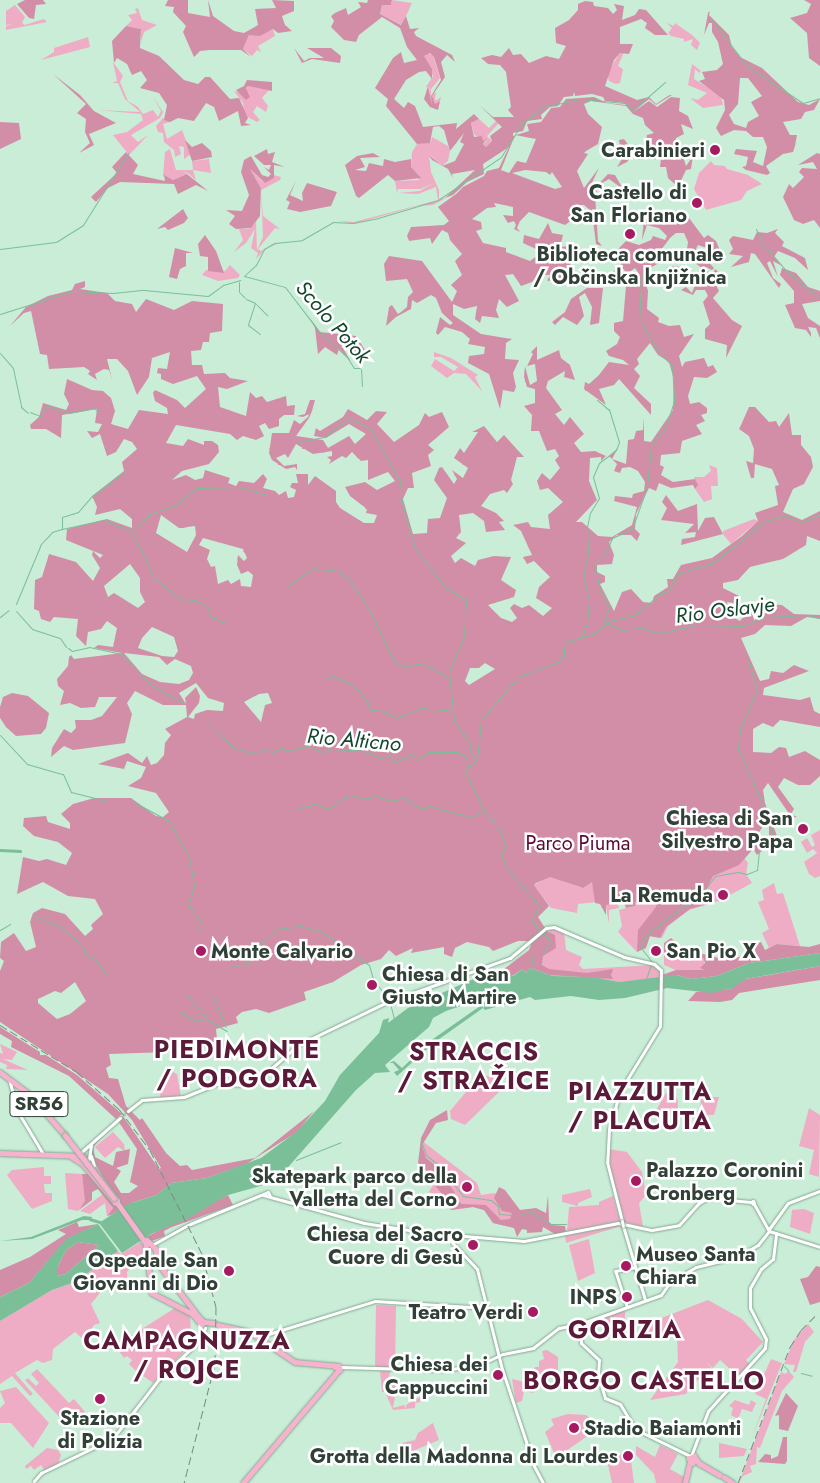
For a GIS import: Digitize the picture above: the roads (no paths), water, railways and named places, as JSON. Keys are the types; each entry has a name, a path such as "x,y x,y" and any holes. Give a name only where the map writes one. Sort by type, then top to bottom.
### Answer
{"main road":[{"path":"128,1110 142,1100 184,1097 217,1084 241,1085 258,1080 295,1047 364,1012 510,958 542,932 554,927 624,957 658,966 662,975 662,1021 660,1031 620,1091 611,1120 607,1162 645,1300"},
{"name":"SR56","path":"0,1072 30,1095 65,1135 150,1245"},
{"path":"9,1078 18,1112 43,1154"},
{"path":"0,1154 68,1156 80,1154 120,1118"},
{"path":"68,1156 88,1164 92,1142"},
{"path":"90,1153 94,1166"},
{"path":"80,1154 94,1166 119,1205"},
{"path":"80,1154 82,1163 119,1205"},
{"path":"150,1245 147,1256 154,1295 193,1314 204,1325 216,1324 261,1337 292,1361 337,1369 444,1370 479,1365 500,1356 522,1351 544,1340 558,1328 580,1324 661,1295 674,1280 706,1263 720,1262 738,1257 758,1245 773,1231 789,1203 820,1191"},
{"path":"150,1245 189,1224 267,1195 364,1223 451,1237 524,1241 618,1223 646,1229 676,1226 698,1203 708,1198 753,1203 773,1231 773,1259 761,1269 750,1288 752,1313 766,1339 760,1357 707,1413 685,1483"},
{"path":"773,1231 820,1247"},
{"path":"451,1237 477,1269 500,1356 539,1476"},
{"path":"33,1482 45,1471 113,1438 159,1379 201,1337 204,1325 156,1257 150,1245"},
{"path":"147,1256 156,1257"},
{"path":"627,1307 615,1271 635,1267"},
{"path":"216,1324 261,1337 375,1302 486,1308"},
{"path":"580,1324 581,1342 599,1360 598,1375 605,1398 620,1404 633,1426 641,1432 733,1483"},
{"path":"243,1483 337,1369"}],"waterway":[{"path":"711,19 747,66 803,103 820,98"},
{"path":"244,276 256,265 264,249 275,243 302,240 333,222 353,223 378,218 438,200 501,157 522,124 544,107 580,99 625,103 633,110 665,82"},
{"path":"0,249 56,242 83,225 128,153"},
{"path":"756,229 763,244 788,273 820,298"},
{"path":"603,625 609,608 599,587 595,564 605,554 612,538 632,529 647,487 651,446 666,426 674,401 672,366 655,347 641,322 639,287 643,273"},
{"name":"Scolo Potok","path":"244,276 285,287 318,330 347,357 354,368 361,368 362,386"},
{"path":"0,314 73,291 113,293 144,290 208,296 223,285 240,280"},
{"path":"239,282 239,291"},
{"path":"239,292 245,298"},
{"path":"246,299 255,303 248,325 260,334"},
{"path":"256,304 267,315"},
{"name":"Scolo Potok","path":"0,353 13,368 21,407 28,413"},
{"path":"581,638 587,623 589,600 583,576 588,553 587,527 590,513 599,498 593,477 599,463 616,450 619,442 609,410 597,400"},
{"name":"Scolo Potok","path":"30,412 40,416 47,406 69,413 94,408 99,413"},
{"path":"298,442 323,437 350,418 371,429 400,481 402,503 415,548 445,587 466,600 464,636 449,672 454,720 471,745 470,750 476,760 465,770 483,809 500,830 506,847 501,855 507,868 539,906 531,921 550,940 544,953 533,953 531,968"},
{"path":"16,604 41,544 52,532 62,529 62,517 78,512 91,497 125,471"},
{"path":"132,531 150,514 177,504 196,488 239,487 267,495"},
{"path":"477,759 481,720 518,677 558,662 564,657 564,647 569,641 594,634 609,621 633,616 661,593 668,591 679,573 713,563 765,521 784,516 801,522 820,515"},
{"path":"62,529 103,520 132,531 154,578 183,601 195,600 207,606 210,616 225,623"},
{"path":"287,587 313,568 338,571 349,579 368,607 394,661 404,667 422,663 447,677"},
{"path":"0,617 9,610"},
{"path":"16,611 32,629 60,638 66,647"},
{"name":"Rio Oslavje","path":"607,623 622,630 641,628 659,633 696,625 743,626 765,617 806,615 820,618"},
{"path":"68,648 72,651 89,647 123,654"},
{"path":"123,655 151,685 183,703"},
{"path":"646,979 652,962 641,948 646,935 684,906 703,897 703,892 715,876 738,872 747,874 757,870 759,852 773,836 770,820 738,749 740,729 757,690 748,659"},
{"path":"326,678 333,676 345,681 358,690 368,703 367,709 386,712 396,718 421,708 455,711"},
{"name":"Rio Alticno","path":"206,721 234,748 249,752 258,753 265,749 272,752 281,748 289,751 308,746 323,752 331,749 365,751 380,758 389,756 396,762 402,758 407,759 410,754 419,759 428,752 458,752 466,757 468,766"},
{"path":"0,735 27,764 63,774 71,792 108,801 132,801 169,821 189,857 194,886 188,906 200,920 198,930"},
{"path":"297,809 315,804 329,809 341,799 355,796 366,799 377,796 390,801 404,798 421,809 429,806 471,817 485,811"},
{"path":"0,850 20,851"},
{"path":"33,916 60,926 83,946 85,954 97,961 106,975"},
{"path":"0,930 10,924"},
{"path":"234,966 247,964 259,945 277,929 301,926 322,932 369,965 373,979 389,1000"},
{"path":"186,993 206,1019 227,1031"},
{"path":"214,998 226,1027"},
{"path":"390,1003 394,1019"},
{"path":"179,1012 194,1020 206,1019"},
{"path":"421,1141 426,1155 441,1167 463,1196 491,1200 498,1206 499,1214 512,1215"},
{"path":"296,1160 341,1142"},
{"path":"522,1214 531,1212 551,1224 566,1224"},
{"path":"90,1219 103,1223"},
{"path":"784,1366 788,1370"},
{"path":"801,1373 812,1376"}],"tunnel":[{"path":"120,1118 128,1111"}],"railway":[{"path":"0,1025 77,1072 119,1109 150,1150 202,1254 216,1307 215,1364 184,1483"},
{"path":"738,1483 790,1347 801,1330 815,1316"}],"place":[{"name":"Carabinieri","path":"715,150"},
{"name":"Castello di San Floriano","path":"697,203"},
{"name":"Biblioteca comunale / Občinska knjižnica","path":"630,234"},
{"name":"Chiesa di San Silvestro Papa","path":"803,829"},
{"name":"La Remuda","path":"723,895"},
{"name":"Monte Calvario","path":"201,951"},
{"name":"San Pio X","path":"656,951"},
{"name":"Chiesa di San Giusto Martire","path":"372,985"},
{"name":"Palazzo Coronini Cronberg","path":"636,1181"},
{"name":"Skatepark parco della Valletta del Corno","path":"467,1187"},
{"name":"Chiesa del Sacro Cuore di Gesù","path":"473,1245"},
{"name":"Museo Santa Chiara","path":"626,1266"},
{"name":"Ospedale San Giovanni di Dio","path":"229,1271"},
{"name":"INPS","path":"627,1297"},
{"name":"Teatro Verdi","path":"533,1312"},
{"name":"Chiesa dei Cappuccini","path":"498,1375"},
{"name":"Stazione di Polizia","path":"100,1399"},
{"name":"Stadio Baiamonti","path":"574,1428"},
{"name":"Grotta della Madonna di Lourdes","path":"628,1456"}],"district":[{"name":"PIEDIMONTE / PODGORA","path":"237,1064"},
{"name":"STRACCIS / STRAŽICE","path":"474,1066"},
{"name":"PIAZZUTTA / PLACUTA","path":"640,1106"},
{"name":"GORIZIA","path":"625,1329"},
{"name":"CAMPAGNUZZA / ROJCE","path":"187,1356"},
{"name":"BORGO CASTELLO","path":"644,1380"}],"park label":[{"name":"Parco Piuma","path":"578,843"}]}
